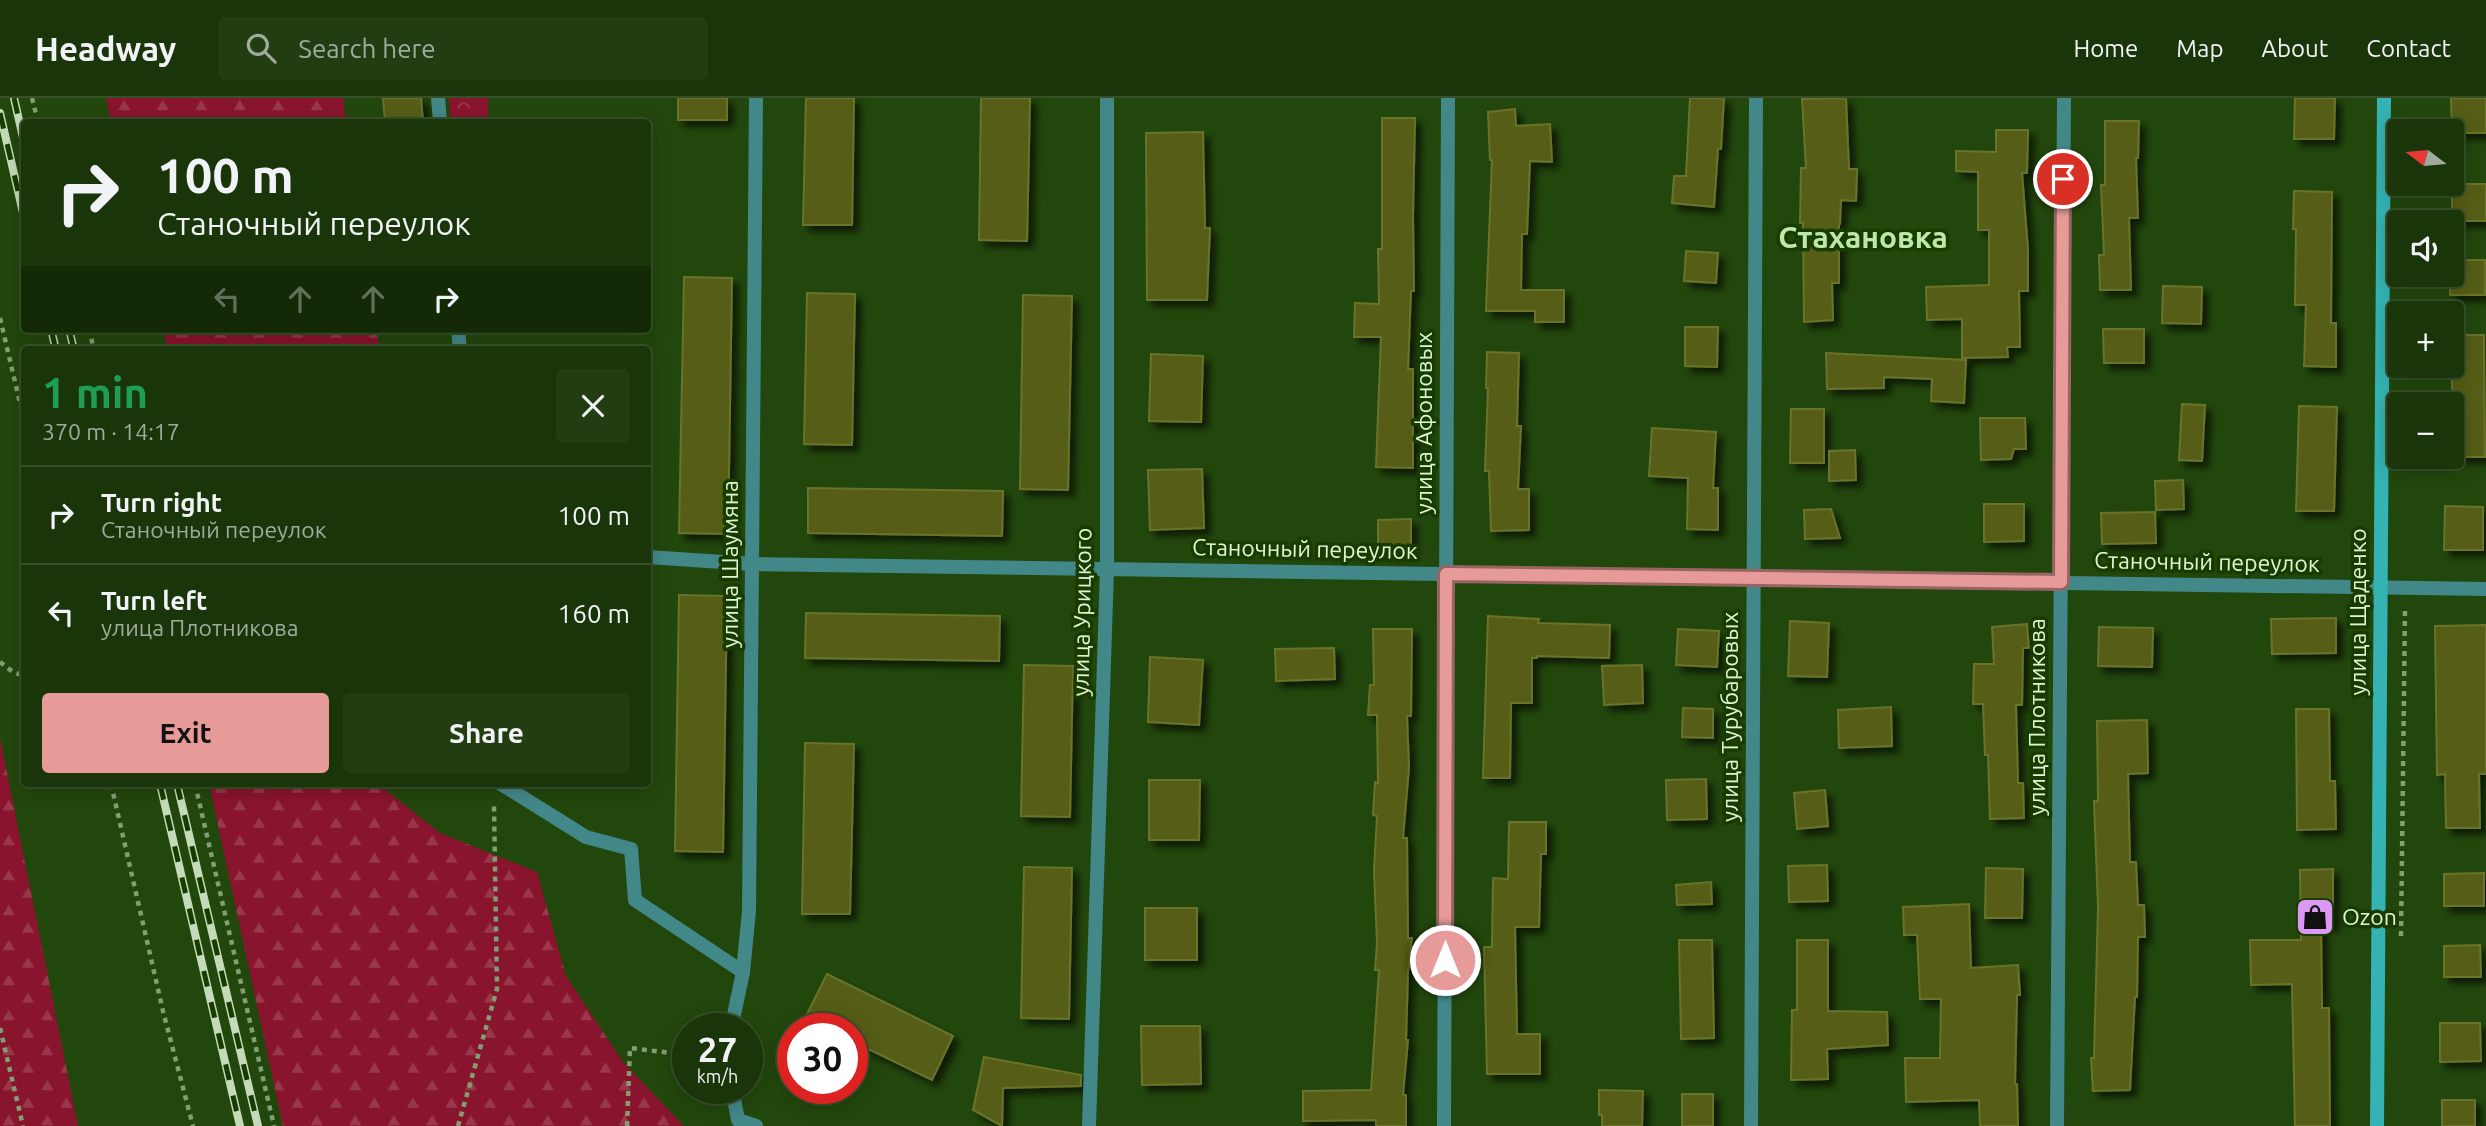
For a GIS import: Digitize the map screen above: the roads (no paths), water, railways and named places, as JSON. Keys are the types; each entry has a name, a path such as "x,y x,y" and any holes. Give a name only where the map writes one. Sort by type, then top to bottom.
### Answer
{"street":[{"path":"438,98 440,119"},
{"name":"улица Шаумяна","path":"734,1013 743,972 749,911 756,98"},
{"name":"улица Урицкого","path":"1089,1126 1107,569 1107,98"},
{"name":"улица Афоновых","path":"1444,1126 1448,98"},
{"name":"улица Турубаровых","path":"1751,1126 1756,98"},
{"name":"улица Плотникова","path":"2057,1126 2064,98"},
{"name":"улица Щаденко","path":"2377,1126 2384,98"},
{"name":"Станочный переулок","path":"651,557 752,564 2486,589"},
{"path":"506,787 586,836 631,849 635,900 743,972"},
{"path":"735,1104 738,1120 755,1126"}],"railway":[{"path":"14,98 21,129"},
{"path":"0,113 21,204"},
{"path":"52,333 55,346"},
{"path":"70,333 73,346"},
{"path":"161,787 240,1126"},
{"path":"178,787 258,1126"}],"place":[{"name":"Ozon","path":"2315,917"}],"district":[{"name":"Стахановка","path":"1863,238"}]}
